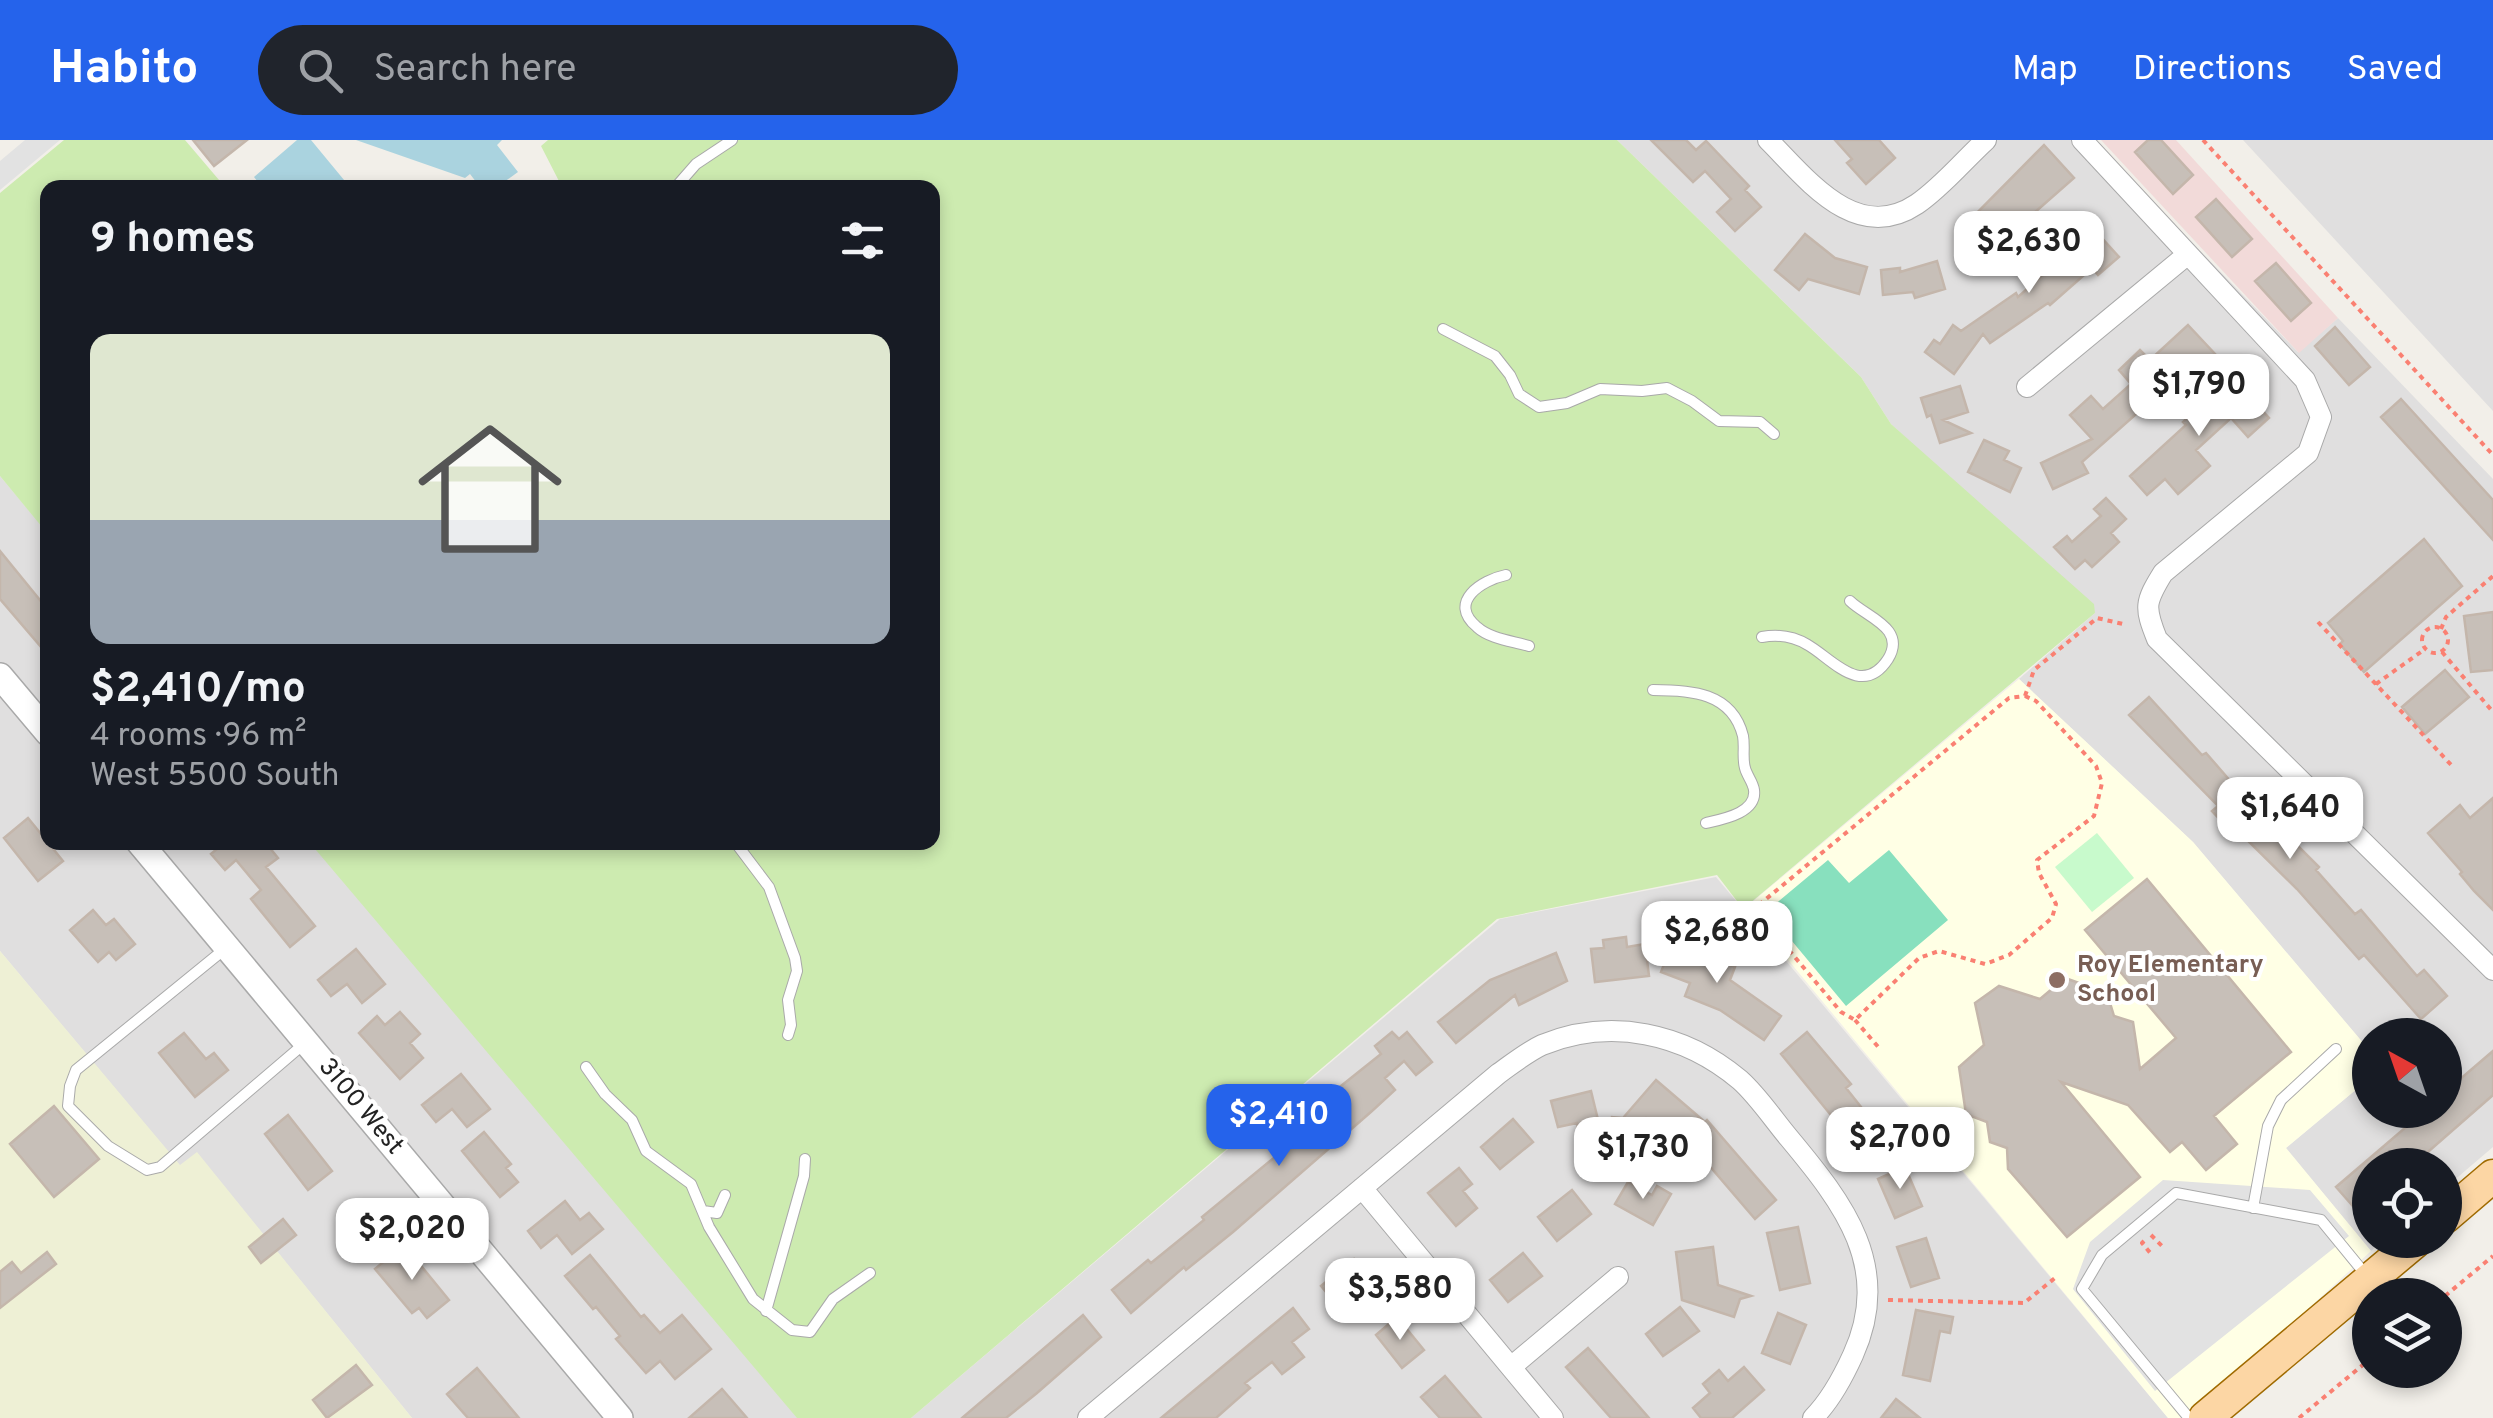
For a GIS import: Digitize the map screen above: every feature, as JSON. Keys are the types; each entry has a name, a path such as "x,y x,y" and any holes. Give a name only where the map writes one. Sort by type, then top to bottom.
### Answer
{"main road":[{"path":"2462,1202 2493,1176"},
{"path":"2372,1278 2396,1258"},
{"path":"2205,1418 2352,1295"}],"street":[{"path":"1768,140 1827,200 1856,215 1887,217 1916,204 1986,140"},
{"path":"2082,140 2305,380 2321,417 2308,452 2162,573 2146,610 2156,639 2493,970"},
{"path":"2028,387 2188,254"},
{"path":"0,676 40,724"},
{"name":"3100 West","path":"146,850 620,1418"},
{"path":"1088,1418 1498,1074 1539,1046 1585,1031 1638,1032 1708,1056 1743,1083 1828,1184 1867,1266 1870,1300 1864,1331 1845,1374 1812,1418"},
{"path":"1362,1188 1553,1418"},
{"path":"1510,1367 1618,1277"}],"lane":[{"path":"682,180 696,164 732,140"},
{"path":"1443,329 1495,356 1519,394 1539,407 1566,403 1609,388 1667,388 1692,400 1720,421 1760,422 1774,434"},
{"path":"1506,576 1487,579 1474,588 1466,613 1488,634 1530,646"},
{"path":"1762,637 1792,638 1813,648 1839,670 1868,674 1886,662 1891,653 1891,635 1882,622 1850,601"},
{"path":"1653,690 1695,691 1716,699 1730,711 1742,734 1744,767 1754,791 1752,801 1734,815 1706,823"},
{"path":"741,850 769,887 796,958 797,971 788,1000 788,1035"},
{"path":"226,947 76,1070 68,1106 108,1146 146,1170 160,1167 306,1042"},
{"path":"2253,1208 2268,1126 2281,1100 2336,1049"},
{"path":"586,1067 605,1094 632,1120 646,1151 691,1184 744,1286 766,1311 792,1330 810,1332 832,1298 870,1273"},
{"path":"766,1311 804,1176 804,1159"},
{"path":"2189,1418 2082,1289 2102,1255 2176,1193 2321,1220 2368,1278"},
{"path":"703,1211 717,1213 725,1196"}],"path":[{"path":"2202,140 2493,455"},
{"path":"2441,629 2446,617 2493,576"},
{"path":"2025,696 2034,670 2097,618 2122,624"},
{"path":"2318,622 2454,768"},
{"path":"2441,629 2448,642 2442,652 2433,654 2425,649 2422,638 2426,631 2441,629"},
{"path":"2374,686 2425,649"},
{"path":"2442,652 2493,712"},
{"path":"1855,1020 1919,958 1938,951 1985,964 2008,955 2052,918 2056,904 2039,873 2038,860 2094,816 2102,783 2096,766 2036,702 2025,696 2008,698 1760,904 1761,917 1841,1012 1855,1020 1880,1050"},
{"path":"2152,1254 2142,1243 2152,1235 2162,1246"},
{"path":"2462,1282 2493,1256"},
{"path":"1885,1300 2024,1302 2055,1278"},
{"path":"2299,1418 2352,1374"}],"shaded area":[{"path":"25,140 60,140 0,190 0,161"},
{"path":"1617,140 2093,140 2298,352 2338,318 2493,479 2493,1147 2462,1173 2462,1148 2352,1148 2352,1228 2286,1148 2352,1093 2352,1128 2462,1128 2462,1018 2352,1018 2352,1030 2193,842 2019,679 2095,613 1891,424 1861,377"},
{"path":"2101,140 2176,140 2338,318 2299,353"},
{"path":"2243,140 2493,140 2493,411"},
{"path":"0,476 40,524 40,714 0,666"},
{"name":"Roy Elementary School","path":"2019,679 2193,842 2352,1030 2352,1093 2286,1148 2352,1228 2352,1258 2363,1258 2189,1418 2168,1418 1745,908"},
{"path":"0,696 40,745 40,850 129,850 607,1418 412,1418 197,1153 180,1166 0,951"},
{"path":"155,850 317,850 800,1418 633,1418"},
{"path":"1716,877 2168,1418 911,1418 1500,919"},
{"path":"0,951 180,1165 197,1152 412,1418 0,1418"},
{"path":"2163,1180 2310,1190 2349,1236 2155,1391 2073,1289 2090,1242"}],"green space":[{"path":"64,140 185,140 219,180 40,180 40,525 0,476 0,193"},
{"path":"548,140 1617,140 1861,377 1891,424 2094,604 2095,613 1743,909 1717,875 1497,919 911,1418 797,1418 316,850 940,850 940,180 558,180 541,146"},
{"path":"2097,833 2134,878 2092,912 2055,867"},
{"path":"1889,850 1948,920 1846,1006 1767,911 1828,860 1849,883"}],"water":[{"path":"297,140 311,140 344,180 256,180 254,177"},
{"path":"356,140 502,140 497,145 518,172 507,180 475,180 470,174 465,178"}],"building":[{"path":"193,140 247,140 214,166"},
{"path":"1651,140 1686,140 1696,150 1706,141 1749,186 1745,190 1761,207 1735,231 1717,212 1731,199 1705,171 1693,182"},
{"path":"1835,140 1879,140 1895,158 1866,184 1847,163 1852,159"},
{"path":"2148,140 2161,140 2193,175 2173,194 2135,152"},
{"path":"2044,145 2074,178 2010,234 2006,229 1978,254 1958,232"},
{"path":"2216,199 2252,239 2232,257 2196,217"},
{"path":"2082,216 2119,257 2098,275 2092,268 2050,305 1990,343 1983,334 1954,374 1925,352 1934,340 1940,344 1953,325 1961,331 2016,293 2018,297 2074,247 2062,234"},
{"path":"1805,234 1835,258 1867,267 1859,294 1808,279 1799,290 1775,270"},
{"path":"1937,261 1945,289 1915,298 1913,292 1883,295 1881,270 1900,268 1900,272"},
{"path":"2276,263 2311,303 2291,321 2255,281"},
{"path":"2188,325 2215,354 2194,374 2188,368 2082,462 2088,473 2053,489 2041,463 2092,439 2070,415 2091,396 2103,409 2131,384 2119,370 2140,350 2150,360"},
{"path":"2335,327 2370,367 2349,385 2315,346"},
{"path":"2238,376 2253,393 2249,396 2269,418 2248,437 2231,418 2196,450 2210,466 2178,494 2165,479 2147,495 2130,476 2186,425 2183,422"},
{"path":"1960,386 1968,412 1943,420 1971,433 1940,443 1921,398"},
{"path":"2401,399 2493,500 2493,540 2381,417"},
{"path":"1984,440 2009,451 2004,460 2021,468 2010,492 1968,472"},
{"path":"2106,498 2126,519 2111,533 2119,542 2092,567 2085,560 2075,569 2054,547 2067,536 2072,542 2101,516 2094,509"},
{"path":"2424,539 2462,586 2364,672 2328,623"},
{"path":"0,551 40,600 40,646 0,599"},
{"path":"2493,612 2493,670 2471,672 2464,616"},
{"path":"2445,670 2469,697 2425,734 2402,707"},
{"path":"2149,697 2202,755 2206,753 2265,821 2269,817 2319,867 2316,870 2355,914 2361,910 2417,976 2424,970 2447,996 2420,1018 2364,955 2359,959 2297,889 2231,824 2227,827 2212,811 2218,806 2129,715"},
{"path":"2493,798 2493,910 2428,833 2460,805 2470,818"},
{"path":"28,818 40,833 40,850 54,850 63,861 38,881 4,838"},
{"path":"216,850 272,850 278,858 266,867 315,926 290,947 251,899 261,890 236,860 225,870 211,854"},
{"path":"2147,879 2291,1052 2214,1116 2237,1144 2206,1170 2182,1142 2170,1152 2128,1105 2061,1082 2140,1177 2067,1237 2008,1169 2007,1148 1990,1142 1987,1122 1966,1114 1959,1067 1984,1045 1975,1003 1999,986 2040,999 2065,978 2107,993 2114,1016 2133,1022 2140,1069 2176,1038 2085,930"},
{"path":"93,910 106,925 114,919 135,944 116,960 109,952 98,962 70,930"},
{"path":"1676,933 1704,944 1701,954 1735,967 1730,980 1781,1016 1764,1040 1720,1010 1685,996 1690,983 1661,972"},
{"path":"1626,937 1627,947 1645,944 1649,976 1595,982 1591,949 1604,948 1603,940"},
{"path":"356,949 385,984 362,1003 347,984 331,996 318,980"},
{"path":"1556,953 1567,981 1519,1005 1515,995 1456,1043 1438,1022 1490,980"},
{"path":"400,1012 420,1034 410,1043 423,1058 400,1079 359,1033 377,1016 385,1025"},
{"path":"1392,1032 1399,1039 1407,1032 1432,1062 1416,1075 1404,1061 1385,1078 1395,1090 1233,1232 1186,1270 1184,1267 1131,1313 1112,1290 1204,1220 1202,1217 1338,1102 1331,1094 1381,1054 1375,1046"},
{"path":"1807,1032 1851,1084 1846,1088 1888,1141 1866,1158 1781,1054"},
{"path":"184,1033 206,1059 214,1053 228,1070 195,1097 159,1053"},
{"path":"2493,1051 2493,1095 2462,1122 2462,1077"},
{"path":"461,1074 490,1109 467,1127 452,1109 436,1122 422,1105"},
{"path":"1656,1080 1707,1120 1776,1200 1755,1219 1677,1128 1668,1138 1647,1119 1646,1146 1612,1145 1612,1117 1623,1118"},
{"path":"1591,1091 1600,1128 1579,1133 1577,1123 1558,1127 1551,1101"},
{"path":"54,1106 99,1159 54,1197 10,1144"},
{"path":"288,1115 332,1171 308,1190 265,1134"},
{"path":"1513,1119 1533,1142 1500,1169 1481,1147"},
{"path":"2405,1128 2455,1128 2432,1148 2382,1148"},
{"path":"484,1132 511,1164 506,1168 518,1182 500,1197 462,1151"},
{"path":"1905,1167 1922,1206 1895,1218 1878,1179"},
{"path":"1459,1168 1472,1184 1463,1191 1477,1208 1456,1226 1428,1193"},
{"path":"2352,1173 2352,1205 2336,1187"},
{"path":"1628,1182 1652,1195 1657,1186 1671,1194 1653,1225 1615,1204"},
{"path":"1572,1190 1591,1214 1557,1241 1538,1217"},
{"path":"565,1201 580,1220 589,1213 603,1229 572,1254 557,1235 541,1248 528,1231"},
{"path":"283,1219 296,1235 261,1263 249,1247"},
{"path":"1798,1227 1810,1283 1780,1290 1767,1233"},
{"path":"1926,1238 1939,1278 1911,1287 1897,1247"},
{"path":"404,1245 449,1300 427,1318 419,1308 412,1313 375,1269"},
{"path":"1713,1247 1718,1285 1751,1296 1740,1299 1734,1317 1682,1300 1676,1252"},
{"path":"47,1252 56,1264 0,1308 0,1272 12,1262 21,1273"},
{"path":"1523,1253 1542,1276 1508,1302 1490,1280"},
{"path":"590,1255 641,1317 644,1315 660,1333 682,1315 711,1349 675,1379 660,1361 646,1373 616,1339 620,1336 596,1307 593,1309 565,1276"},
{"path":"1354,1259 1372,1283 1340,1309 1321,1286"},
{"path":"1680,1307 1699,1331 1663,1356 1646,1334"},
{"path":"1293,1308 1309,1329 1292,1342 1304,1357 1282,1374 1272,1362 1245,1383 1250,1388 1216,1418 1161,1418"},
{"path":"1916,1310 1953,1317 1950,1333 1940,1331 1930,1381 1903,1375"},
{"path":"1778,1313 1806,1325 1790,1364 1762,1353"},
{"path":"1083,1315 1101,1337 1037,1393 1006,1418 962,1418"},
{"path":"1397,1317 1424,1350 1402,1368 1376,1335"},
{"path":"1588,1348 1649,1418 1611,1418 1566,1367"},
{"path":"356,1365 372,1385 327,1418 313,1400"},
{"path":"1744,1367 1764,1390 1732,1418 1701,1418 1693,1408 1710,1393 1703,1384 1719,1370 1728,1381"},
{"path":"477,1368 519,1418 468,1418 447,1394"},
{"path":"1445,1376 1481,1418 1440,1418 1421,1397"},
{"path":"722,1389 747,1418 689,1418"},
{"path":"1896,1399 1920,1418 1881,1418"}],"place":[{"name":"Roy Elementary School","path":"2057,980"}]}
